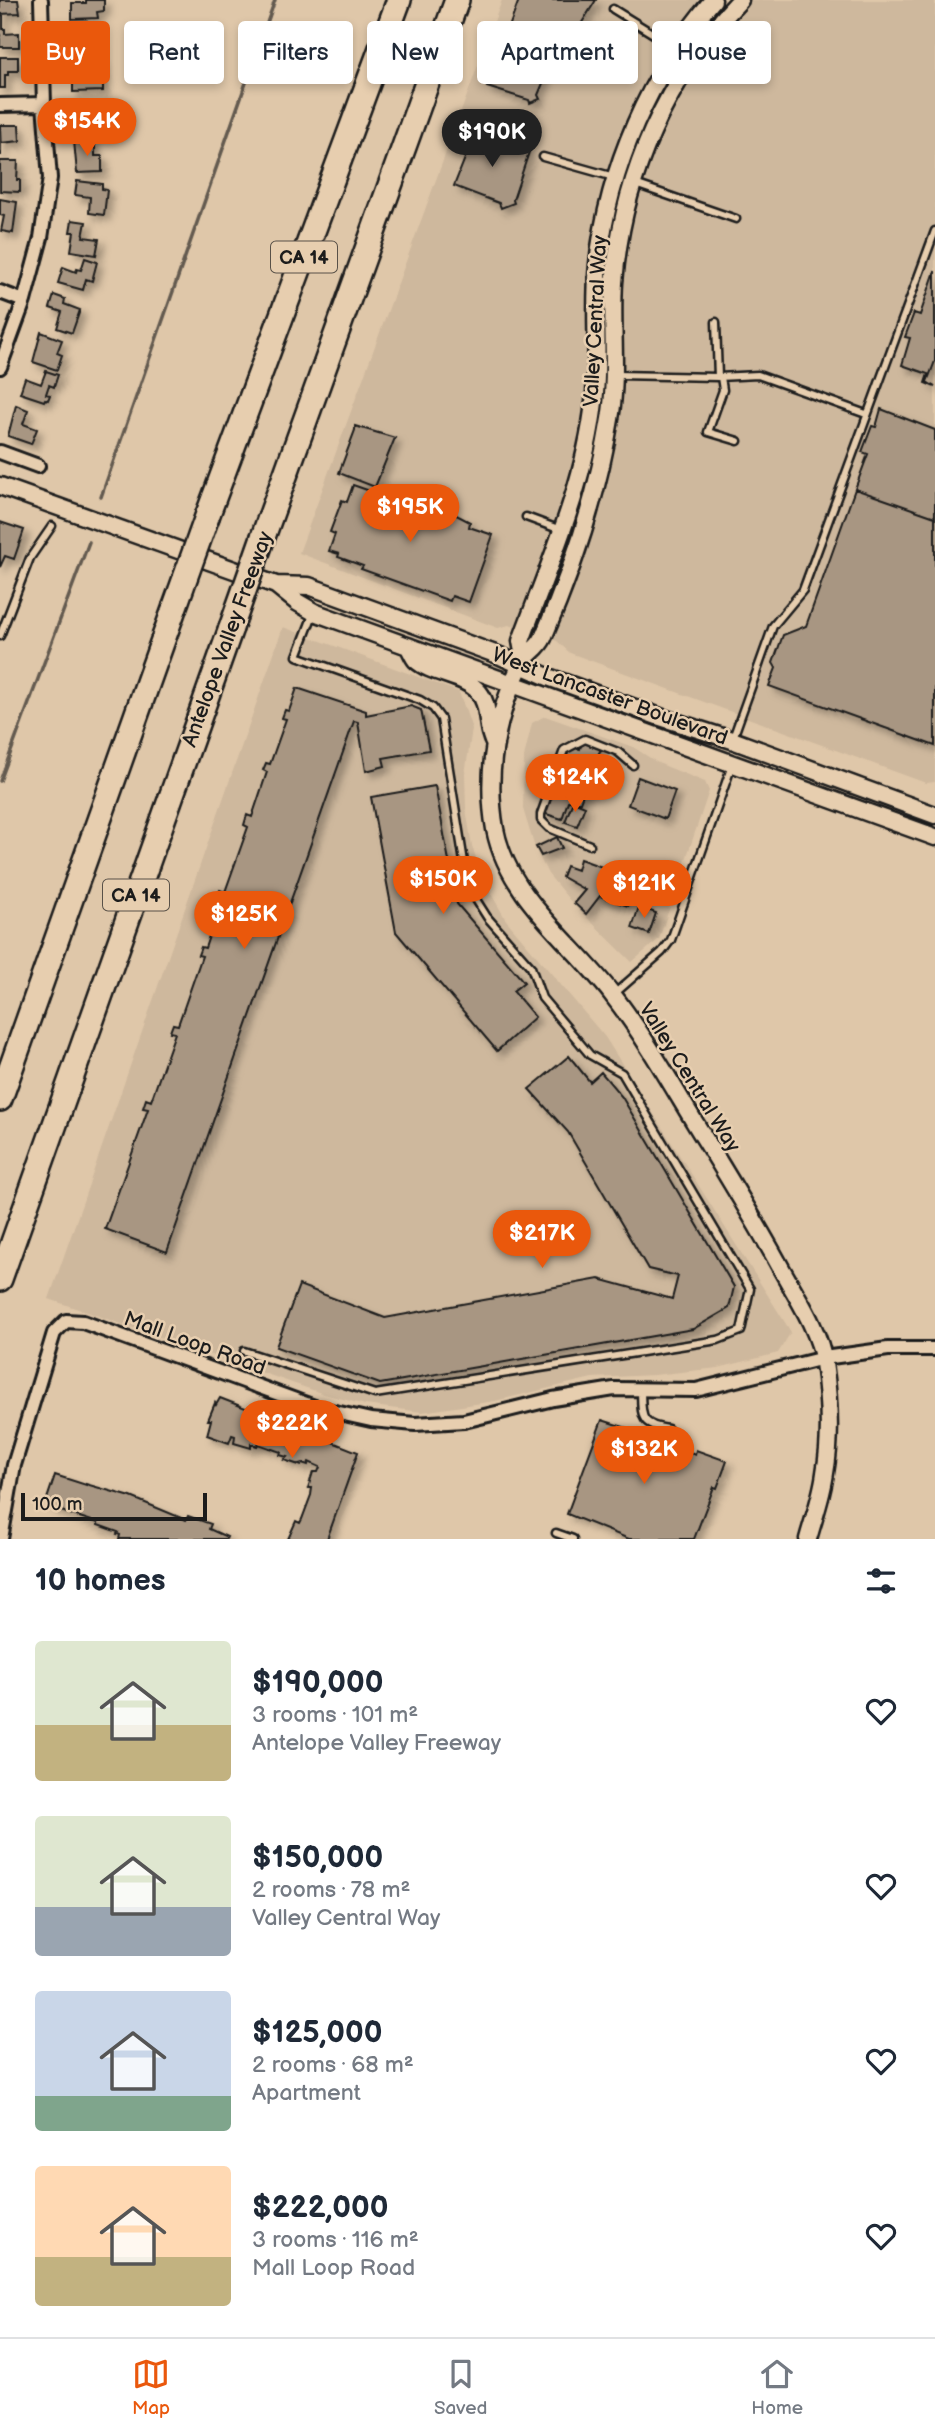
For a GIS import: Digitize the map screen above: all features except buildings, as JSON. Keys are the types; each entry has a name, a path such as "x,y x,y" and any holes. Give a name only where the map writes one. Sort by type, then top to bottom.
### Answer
{"highway":[{"name":"CA 14","path":"0,1099 208,514 399,0"},
{"name":"Antelope Valley Freeway","path":"0,1279 457,0"}],"street":[{"path":"0,367 24,301 41,238 50,178 44,104 41,0"},
{"name":"Valley Central Way","path":"697,21 713,0"},
{"path":"712,21 730,0"},
{"name":"Valley Central Way","path":"722,21 740,0"},
{"name":"Valley Central Way","path":"677,84 660,114 633,183 623,221 615,275 615,375 606,447 581,535 540,645 522,662 513,684 495,745 490,794 496,835 510,871 528,898 613,995 765,1239 806,1314 824,1358 828,1414 826,1471 807,1539"},
{"path":"633,183 629,165 654,102 656,85"},
{"name":"Valley Central Way","path":"522,662 521,641 586,451 596,373 598,265 610,199 627,144 656,85"},
{"path":"0,105 44,104"},
{"path":"615,275 611,263 623,188 616,177"},
{"path":"0,292 24,301"},
{"path":"0,452 38,466"},
{"name":"West Lancaster Boulevard","path":"0,486 276,585 309,586 522,662 660,717 732,740 935,815"},
{"name":"West Lancaster Boulevard","path":"276,585 314,612 935,837"},
{"path":"408,646 416,660 468,683 478,691 486,704 488,729 495,745"},
{"name":"Mall Loop Road","path":"1,1539 14,1465 54,1333 66,1321 83,1322 317,1408 371,1420 415,1424 464,1421 553,1399 614,1389 696,1390 824,1358 888,1349 935,1349"}],"lane":[{"path":"613,9 652,33"},
{"path":"543,157 616,177"},
{"path":"633,183 736,219"},
{"path":"732,740 773,626 803,590 935,231"},
{"path":"716,322 723,390 708,432 738,440"},
{"path":"596,373 720,377 758,375 866,414"},
{"path":"526,517 561,530"},
{"path":"0,636 30,558 52,526"},
{"path":"244,1351 375,1394 718,1340 741,1331 750,1289 622,1073 590,1055 542,998 531,967 486,917 468,887 441,719 433,708 420,700 297,656 314,612"},
{"path":"590,845 549,828 541,820 564,750 585,738 618,752 633,765"},
{"path":"613,995 662,952 671,940 733,763"},
{"path":"641,1391 645,1422 668,1429"},
{"path":"556,1533 573,1539"}],"shaded area":[{"path":"502,0 935,0 935,782 926,783 570,653 557,641 509,625 498,628 299,553 477,68 477,84 638,84 638,21 494,21"},
{"path":"283,627 459,692 472,729 465,774 466,809 472,846 484,881 506,920 605,1037 791,1332 778,1353 718,1368 592,1378 495,1401 422,1412 365,1405 324,1394 49,1299"},
{"path":"545,716 633,747 658,763 705,782 709,791 659,939 632,962 572,903 548,874 535,848 523,809 524,757 532,723"}],"waterway":[{"path":"101,497 275,0"},
{"path":"0,781 89,542"}]}
